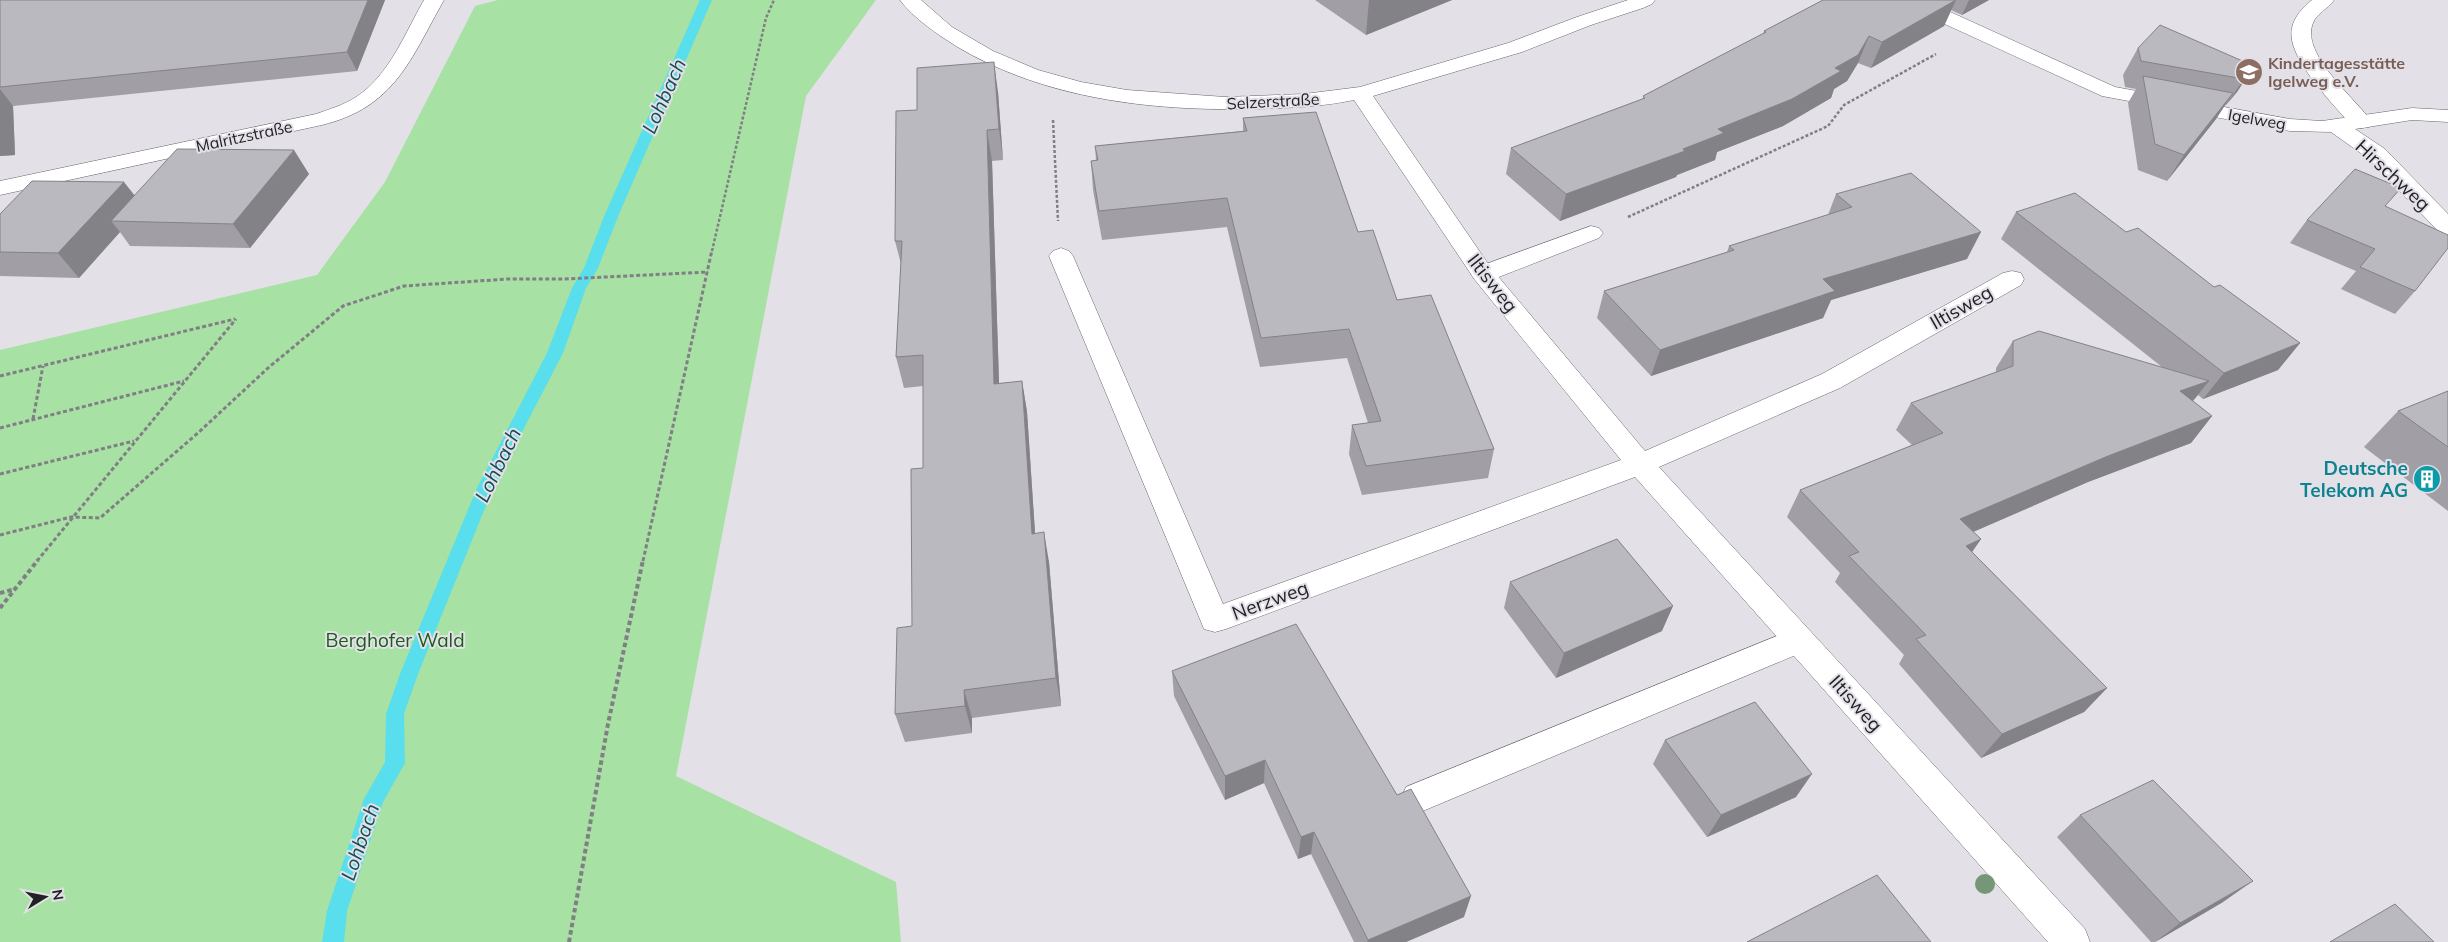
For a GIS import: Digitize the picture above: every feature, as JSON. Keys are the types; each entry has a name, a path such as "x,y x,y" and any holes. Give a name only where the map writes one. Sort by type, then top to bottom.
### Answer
{"street":[{"name":"Malritzstraße","path":"0,188 322,119 345,111 365,100 388,77 434,0"},
{"name":"Selzerstraße","path":"910,0 928,19 960,42 1021,70 1058,82 1100,92 1200,103 1290,101 1360,93 1535,41 1576,24 1645,0"},
{"name":"Igelweg","path":"1908,0 2109,92 2290,125 2335,125 2412,114 2448,116"},
{"path":"2324,0 2312,8 2301,29 2302,44 2318,71 2360,122"},
{"name":"Iltisweg","path":"1360,93 1483,274 1640,464 2072,942"},
{"name":"Hirschweg","path":"2335,125 2377,154 2410,186 2448,228"},
{"path":"1483,274 1591,233"},
{"name":"Nerzweg","path":"1061,256 1215,620 1640,464"},
{"name":"Iltisweg","path":"1640,464 1831,381 2012,278"},
{"path":"1418,798 1799,640"}],"path":[{"path":"569,942 610,714 672,425 766,18 774,0"},
{"path":"1591,233 1828,126 1844,105 1933,56"},
{"path":"1058,82 1052,102 1061,256"},
{"path":"0,535 71,517 100,518 199,432 268,368 343,306 404,286 508,279 564,279 708,272"},
{"path":"0,376 236,319 71,517 0,608"},
{"path":"33,419 43,366"},
{"path":"0,428 184,381"},
{"path":"0,474 135,440"},
{"path":"0,592 15,588"}],"green space":[{"name":"Berghofer Wald","path":"498,0 876,0 806,96 676,776 896,882 901,942 0,942 0,350 317,275 385,182 475,6"}],"building":[{"path":"0,0 368,0 347,52 0,87"},
{"path":"1823,0 1956,0 1882,42 1869,36 1858,55 1835,68 1841,71 1792,99 1718,129 1724,133 1683,149 1685,151 1566,194 1511,148 1645,98 1643,96"},
{"path":"2160,25 2254,66 2244,79 2141,61 2138,48"},
{"path":"994,62 999,129 987,130 994,384 1022,381 1032,534 1044,532 1056,678 964,690 965,706 895,714 897,628 912,626 911,469 923,468 923,355 896,357 902,241 895,241 896,111 917,110 917,68"},
{"path":"2143,76 2233,93 2184,155 2155,144"},
{"path":"1316,112 1358,232 1373,230 1397,300 1431,295 1494,449 1366,466 1352,425 1381,421 1349,329 1261,338 1227,198 1099,211 1091,161 1098,160 1095,146 1247,131 1243,118"},
{"path":"177,149 294,150 233,224 111,221"},
{"path":"2355,169 2401,188 2385,206 2448,235 2448,248 2415,291 2360,267 2375,249 2307,220"},
{"path":"1911,173 1981,232 1823,279 1835,291 1660,350 1604,291 1734,250 1729,246 1852,207 1836,194"},
{"path":"32,181 124,182 58,253 0,252 0,214"},
{"path":"2075,193 2126,232 2138,228 2214,287 2220,285 2300,343 2224,373 2016,212"},
{"path":"2039,331 2209,381 2180,391 2212,416 2108,456 1960,519 1981,539 1966,546 2107,688 2002,734 1916,639 1926,635 1849,556 1859,552 1800,490 1943,433 1911,403 2013,366 2013,341"},
{"path":"2448,391 2448,447 2398,411"},
{"path":"1617,539 1673,606 1564,653 1510,582"},
{"path":"1296,624 1397,795 1411,789 1471,896 1368,940 1314,832 1301,837 1265,760 1225,776 1172,671"},
{"path":"1755,702 1812,774 1721,815 1665,740"},
{"path":"2153,780 2253,881 2180,923 2080,815"},
{"path":"1877,875 1931,942 1747,942"},
{"path":"2395,904 2434,942 2330,942"}],"waterway":[{"name":"Lohbach","path":"333,942 337,911 374,799 395,763 395,714 409,674 485,488 555,353 579,288 591,268 612,214 706,0"}],"place":[{"name":"Kindertagesstätte Igelweg e.V.","path":"2249,72"},
{"name":"Deutsche Telekom AG","path":"2427,479"}]}
